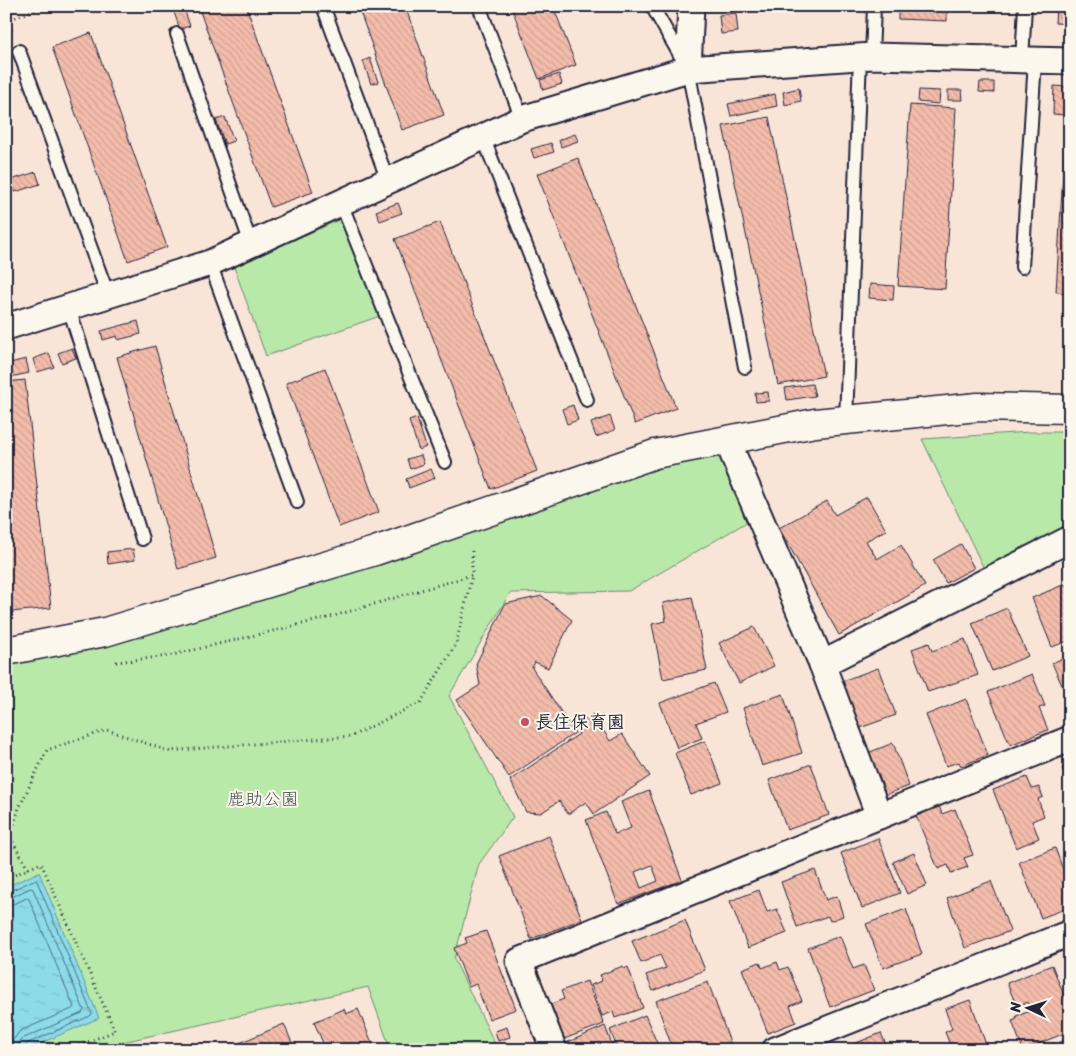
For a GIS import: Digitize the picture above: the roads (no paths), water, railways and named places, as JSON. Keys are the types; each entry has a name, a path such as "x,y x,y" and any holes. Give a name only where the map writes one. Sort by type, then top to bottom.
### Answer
{"street":[{"path":"688,69 690,6"},
{"path":"6,327 210,263 522,119 688,69 866,56 1070,61"},
{"path":"6,651 105,632 375,551 654,454 815,423 978,407 1070,409"},
{"path":"727,440 822,664 879,816"},
{"path":"822,664 1070,539"},
{"path":"554,1050 518,961 1070,739"},
{"path":"776,1050 1070,933"}],"lane":[{"path":"323,6 388,181"},
{"path":"479,6 522,119"},
{"path":"652,6 688,69 745,367"},
{"path":"846,420 866,56 874,6"},
{"path":"1022,267 1028,60 1025,6"},
{"path":"177,34 251,244"},
{"path":"19,51 108,295"},
{"path":"483,137 587,400"},
{"path":"341,203 446,462"},
{"path":"210,263 296,502"},
{"path":"69,308 142,539"}],"water":[{"path":"39,872 99,1018 25,1050 6,1050 6,887"}],"place":[{"name":"長住保育園","path":"525,722"}],"park label":[{"name":"鹿助公園","path":"263,799"}]}
